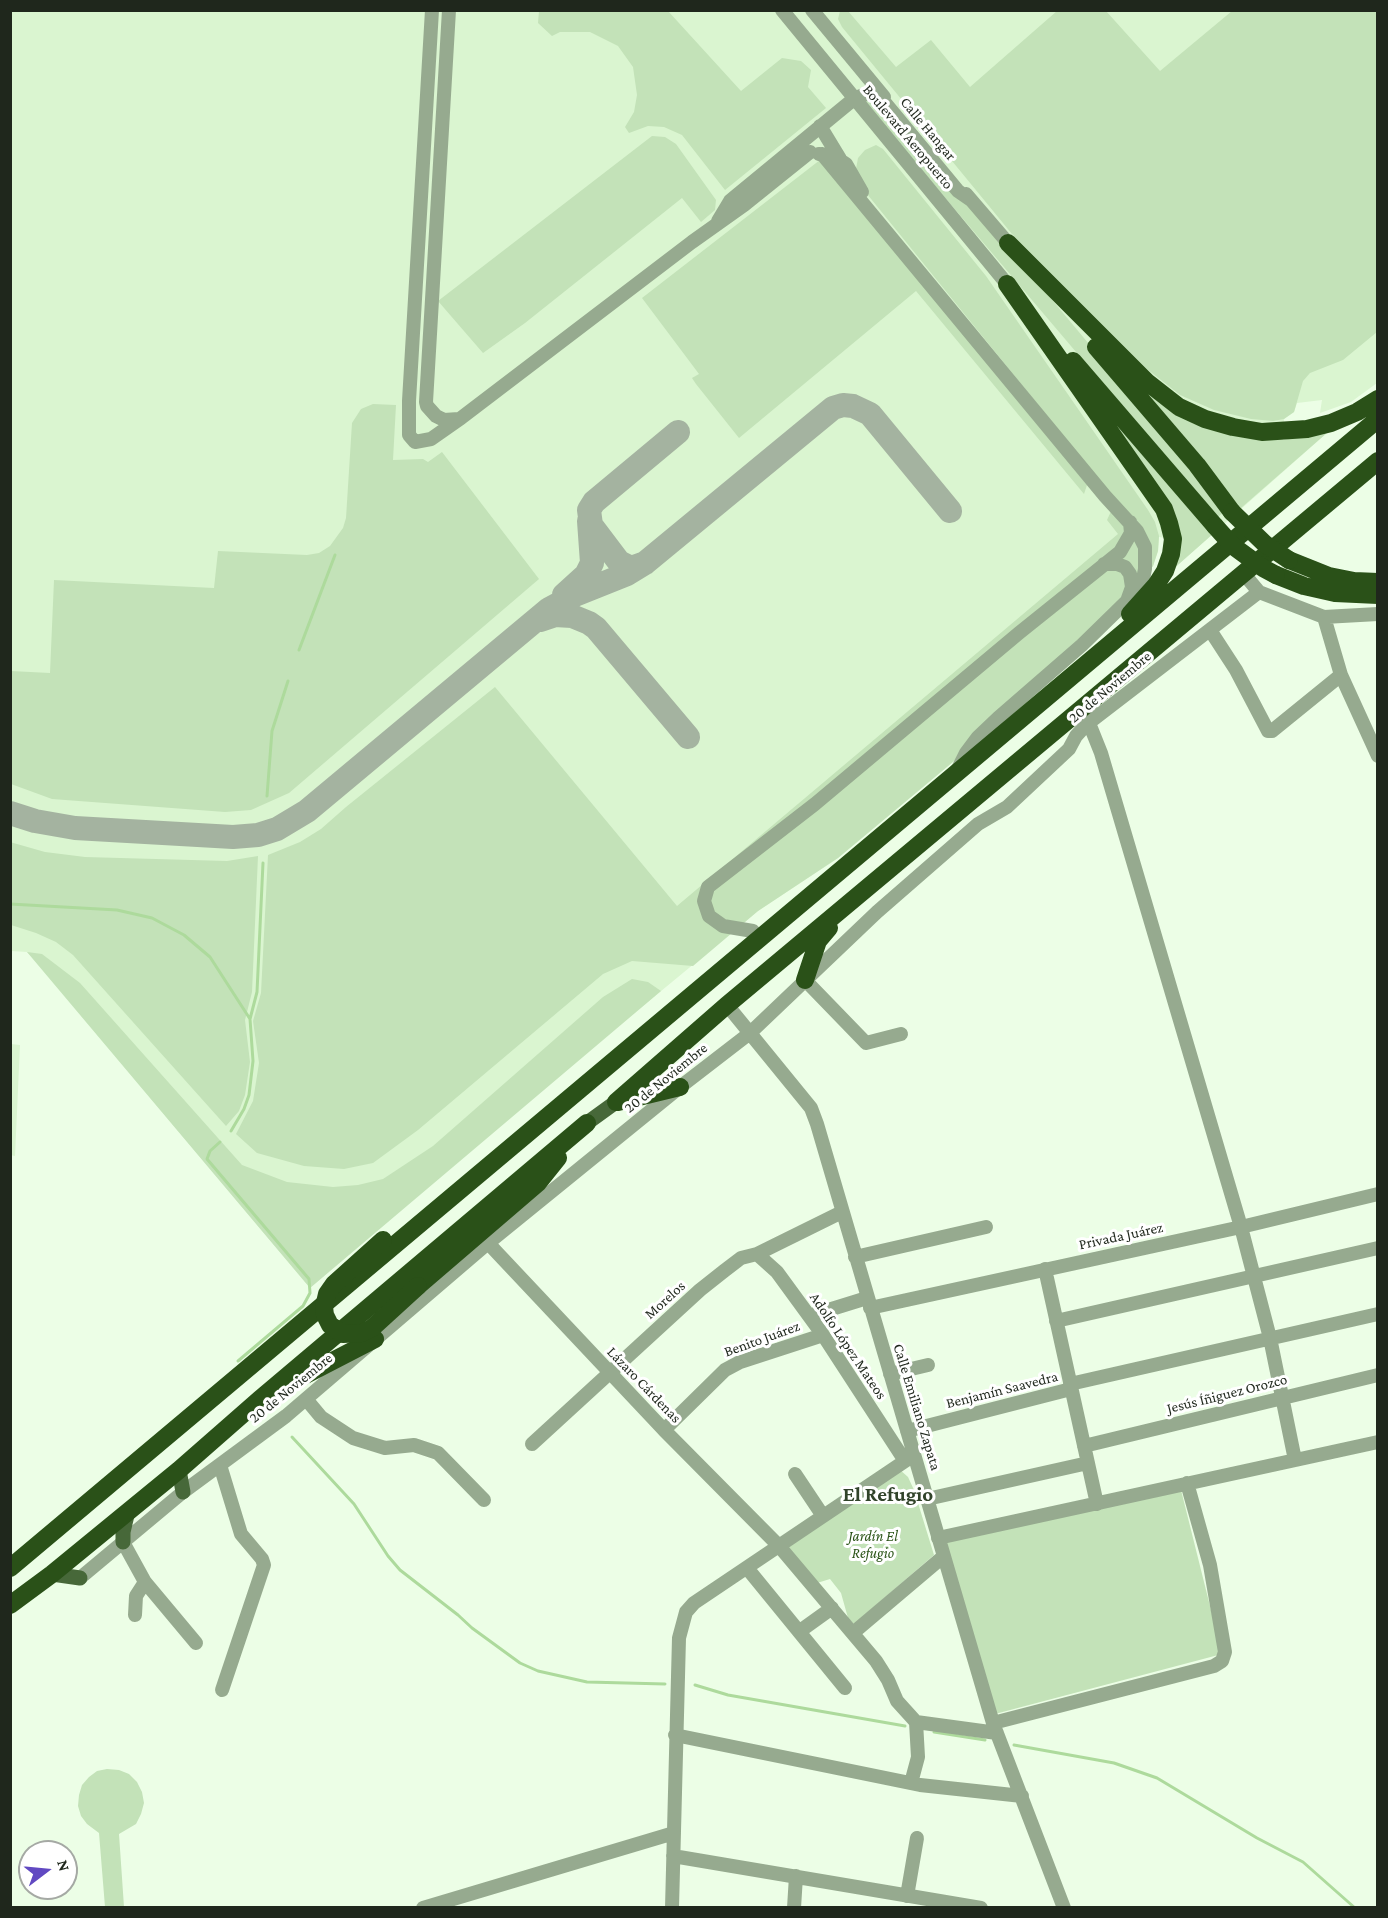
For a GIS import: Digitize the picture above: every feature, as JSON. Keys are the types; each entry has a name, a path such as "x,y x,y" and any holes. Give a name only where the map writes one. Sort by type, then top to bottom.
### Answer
{"highway":[{"path":"1008,243 1147,382 1179,407 1205,419 1262,432 1307,429 1331,423 1357,412 1377,399"},
{"path":"1008,243 1189,456 1232,512 1265,544 1289,560 1329,576 1354,581 1377,582"},
{"path":"1007,285 1233,546 1263,568 1304,586 1335,593 1377,595"},
{"path":"1007,285 1164,509 1173,539 1166,571 1156,585 1071,677"},
{"path":"10,1568 1377,419"},
{"path":"616,1102 727,1005 1375,464"},
{"path":"587,1123 538,1183 372,1328 362,1333 343,1334 330,1325 324,1307 327,1294 334,1284 383,1240 753,931 845,868"},
{"path":"805,980 818,941 849,904"},
{"path":"616,1102 680,1087"},
{"path":"10,1605 52,1574 179,1470 587,1123"},
{"path":"260,1399 375,1339"}],"main road":[{"path":"587,1123 616,1102"},
{"path":"179,1470 183,1492"},
{"path":"123,1542 128,1511"},
{"path":"52,1574 80,1578"}],"street":[{"path":"432,10 409,401 409,435 415,442 431,439 461,418 717,223 816,153"},
{"path":"449,10 426,402 436,416 453,420 461,418"},
{"name":"Boulevard Aeropuerto","path":"782,10 1007,285"},
{"name":"Boulevard Aeropuerto","path":"819,13 1008,243"},
{"name":"Calle Hangar","path":"855,98 869,93 878,95 958,190 971,200"},
{"path":"717,223 730,201 855,98"},
{"path":"820,126 840,159 852,173 869,211"},
{"path":"794,147 840,159"},
{"path":"816,153 869,211 1105,496 1137,531 1145,547 1145,569 1137,607"},
{"path":"753,931 723,926 709,916 704,901 708,886 815,804 1120,552 1128,542 1131,533 1130,522"},
{"path":"956,774 966,753 978,737 1082,645 1127,601 1132,587 1130,574 1125,567 1117,564 1104,564"},
{"path":"1244,574 1259,592 1324,616 1377,614"},
{"name":"20 de Noviembre","path":"80,1578 183,1492 306,1399 488,1243 750,1033 877,912 969,832 1007,807 1069,749 1076,736 1089,723 1259,592"},
{"path":"1324,616 1341,675 1377,756"},
{"path":"1210,630 1236,670 1268,731 1272,731 1341,675"},
{"path":"1089,723 1101,753 1241,1227 1270,1338 1295,1460"},
{"path":"805,980 866,1043 901,1034"},
{"name":"Calle Emiliano Zapata","path":"727,1005 811,1108 907,1431 909,1458 927,1499 995,1728 1064,1908"},
{"name":"Privada Juárez","path":"809,1316 1241,1227 1377,1194"},
{"name":"Morelos","path":"532,1444 708,1284 741,1258 757,1254 842,1212"},
{"path":"855,1257 986,1227"},
{"name":"Lázaro Cárdenas","path":"488,1243 609,1373 779,1546 876,1661 897,1701 916,1722"},
{"path":"1056,1321 1377,1248"},
{"name":"Adolfo López Mateos","path":"757,1254 777,1272 909,1458"},
{"path":"1045,1269 1097,1504"},
{"name":"Benjamín Saavedra","path":"907,1431 1071,1386 1377,1314"},
{"name":"Benito Juárez","path":"664,1430 725,1370 740,1362 823,1335"},
{"path":"890,1374 928,1365"},
{"name":"Jesús Íñiguez Orozco","path":"1084,1446 1377,1376"},
{"path":"306,1399 321,1417 353,1438 385,1448 414,1445 438,1453 484,1500"},
{"path":"939,1538 1377,1442"},
{"path":"672,1908 675,1736 679,1638 683,1619 694,1604 909,1458"},
{"path":"927,1499 1088,1463"},
{"path":"220,1465 242,1534 262,1559 264,1565 222,1690"},
{"path":"795,1474 823,1516"},
{"path":"910,1783 918,1757 916,1722 995,1728 1214,1666 1222,1661 1225,1652 1210,1565 1187,1483"},
{"path":"123,1542 145,1582 196,1643"},
{"path":"853,1633 944,1556"},
{"path":"747,1568 846,1688"},
{"path":"135,1615 135,1596 145,1582"},
{"path":"800,1631 832,1608"},
{"path":"675,1736 910,1783 1022,1796"},
{"path":"423,1908 674,1833"},
{"path":"907,1896 917,1838"},
{"path":"673,1856 981,1908"},
{"path":"794,1908 796,1876"}],"shaded area":[{"path":"11,11 1377,11 1377,383 1351,402 1320,413 1322,400 1297,403 1294,412 1284,419 1283,440 1328,432 1171,571 1178,540 1159,537 1158,551 1153,566 1063,670 838,858 758,911 563,1072 310,1288 33,958 27,952 11,951"},
{"path":"11,1044 20,1045 15,1156 10,1155"}],"green space":[{"path":"539,11 668,11 741,91 782,58 801,61 811,70 808,87 826,108 725,190 682,135 664,127 648,126 629,133 625,127 634,112 637,95 633,67 618,46 590,32 560,32 552,36 538,23"},
{"path":"840,11 848,11 896,67 931,40 970,87 1057,11 1106,11 1160,71 1232,11 1377,11 1377,332 1343,360 1310,373 1303,381 1294,412 1284,419 1273,421 1251,419 1214,410 1180,395 1147,369 1012,234 842,27 838,19"},
{"path":"873,98 971,203 1227,509 1217,518 863,101"},
{"path":"652,136 665,137 676,144 716,200 715,210 701,222 682,198 525,323 483,353 438,301"},
{"path":"876,145 883,149 986,276 1148,510 1159,536 1158,551 1153,566 1116,619 1063,670 838,858 758,911 693,966 632,961 603,974 418,1130 373,1163 344,1169 304,1166 257,1153 236,1134 253,1101 259,1063 253,1021 261,993 268,855 300,842 321,829 495,687 677,906 1118,534 1107,520 1113,507 1108,491 863,189 856,169 858,158 865,150"},
{"path":"829,153 843,180 1087,485 1084,494 916,291 739,438 696,384 692,378 699,374 642,298"},
{"path":"1060,350 1214,533 1171,571 1178,540"},
{"path":"1120,364 1175,411 1264,439 1283,440 1328,432 1241,508"},
{"path":"373,404 396,405 393,460 423,459 428,462 442,452 539,579 289,793 251,810 225,812 52,799 11,784 11,671 50,673 54,580 214,588 218,551 307,555 319,553 330,546 343,528 346,518 352,423 361,409"},
{"path":"10,842 45,852 85,857 227,861 258,856 252,992 245,1020 250,1062 245,1095 239,1111 226,1126 73,955 56,942 11,925"},
{"path":"27,952 42,954 80,983 242,1165 287,1182 333,1187 358,1185 383,1179 433,1146 603,997 632,979 648,982 661,991 310,1288"},
{"name":"Jardín El Refugio","path":"899,1469 908,1477 914,1490 934,1555 854,1624 848,1618 841,1593 830,1579 817,1583 786,1548"},
{"path":"1181,1490 1222,1654 995,1714 945,1541"},
{"path":"107,1769 129,1774 137,1782 144,1803 136,1824 119,1834 124,1907 105,1907 99,1833 87,1824 78,1806 82,1785 97,1771"}],"waterway":[{"path":"299,650 335,555"},
{"path":"267,796 272,731 288,681"},
{"path":"231,1131 249,1095 253,1061 250,1019 257,992 263,863"},
{"path":"10,904 117,910 152,918 184,935 210,957 250,1019"},
{"path":"220,1142 210,1151 207,1159 309,1279 310,1293 303,1306 238,1361"},
{"path":"292,1437 354,1504 388,1556 400,1570 520,1663 538,1671 587,1682 665,1684"},
{"path":"695,1685 728,1695 905,1726"},
{"path":"934,1732 985,1740"},
{"path":"1014,1745 1114,1763 1157,1778 1257,1838 1303,1862 1355,1908"}],"taxiway":[{"path":"10,813 35,821 75,828 233,837 258,835 277,829 307,811 549,609 577,594 627,574 645,563 833,408 843,405 853,406 870,414 950,511"},
{"path":"645,563 631,568 619,562 591,525 589,510 594,502 678,432"},
{"path":"564,595 586,575 592,563 589,521"},
{"path":"540,620 555,615 572,616 596,628 688,737"}],"district":[{"name":"El Refugio","path":"888,1495"}]}
